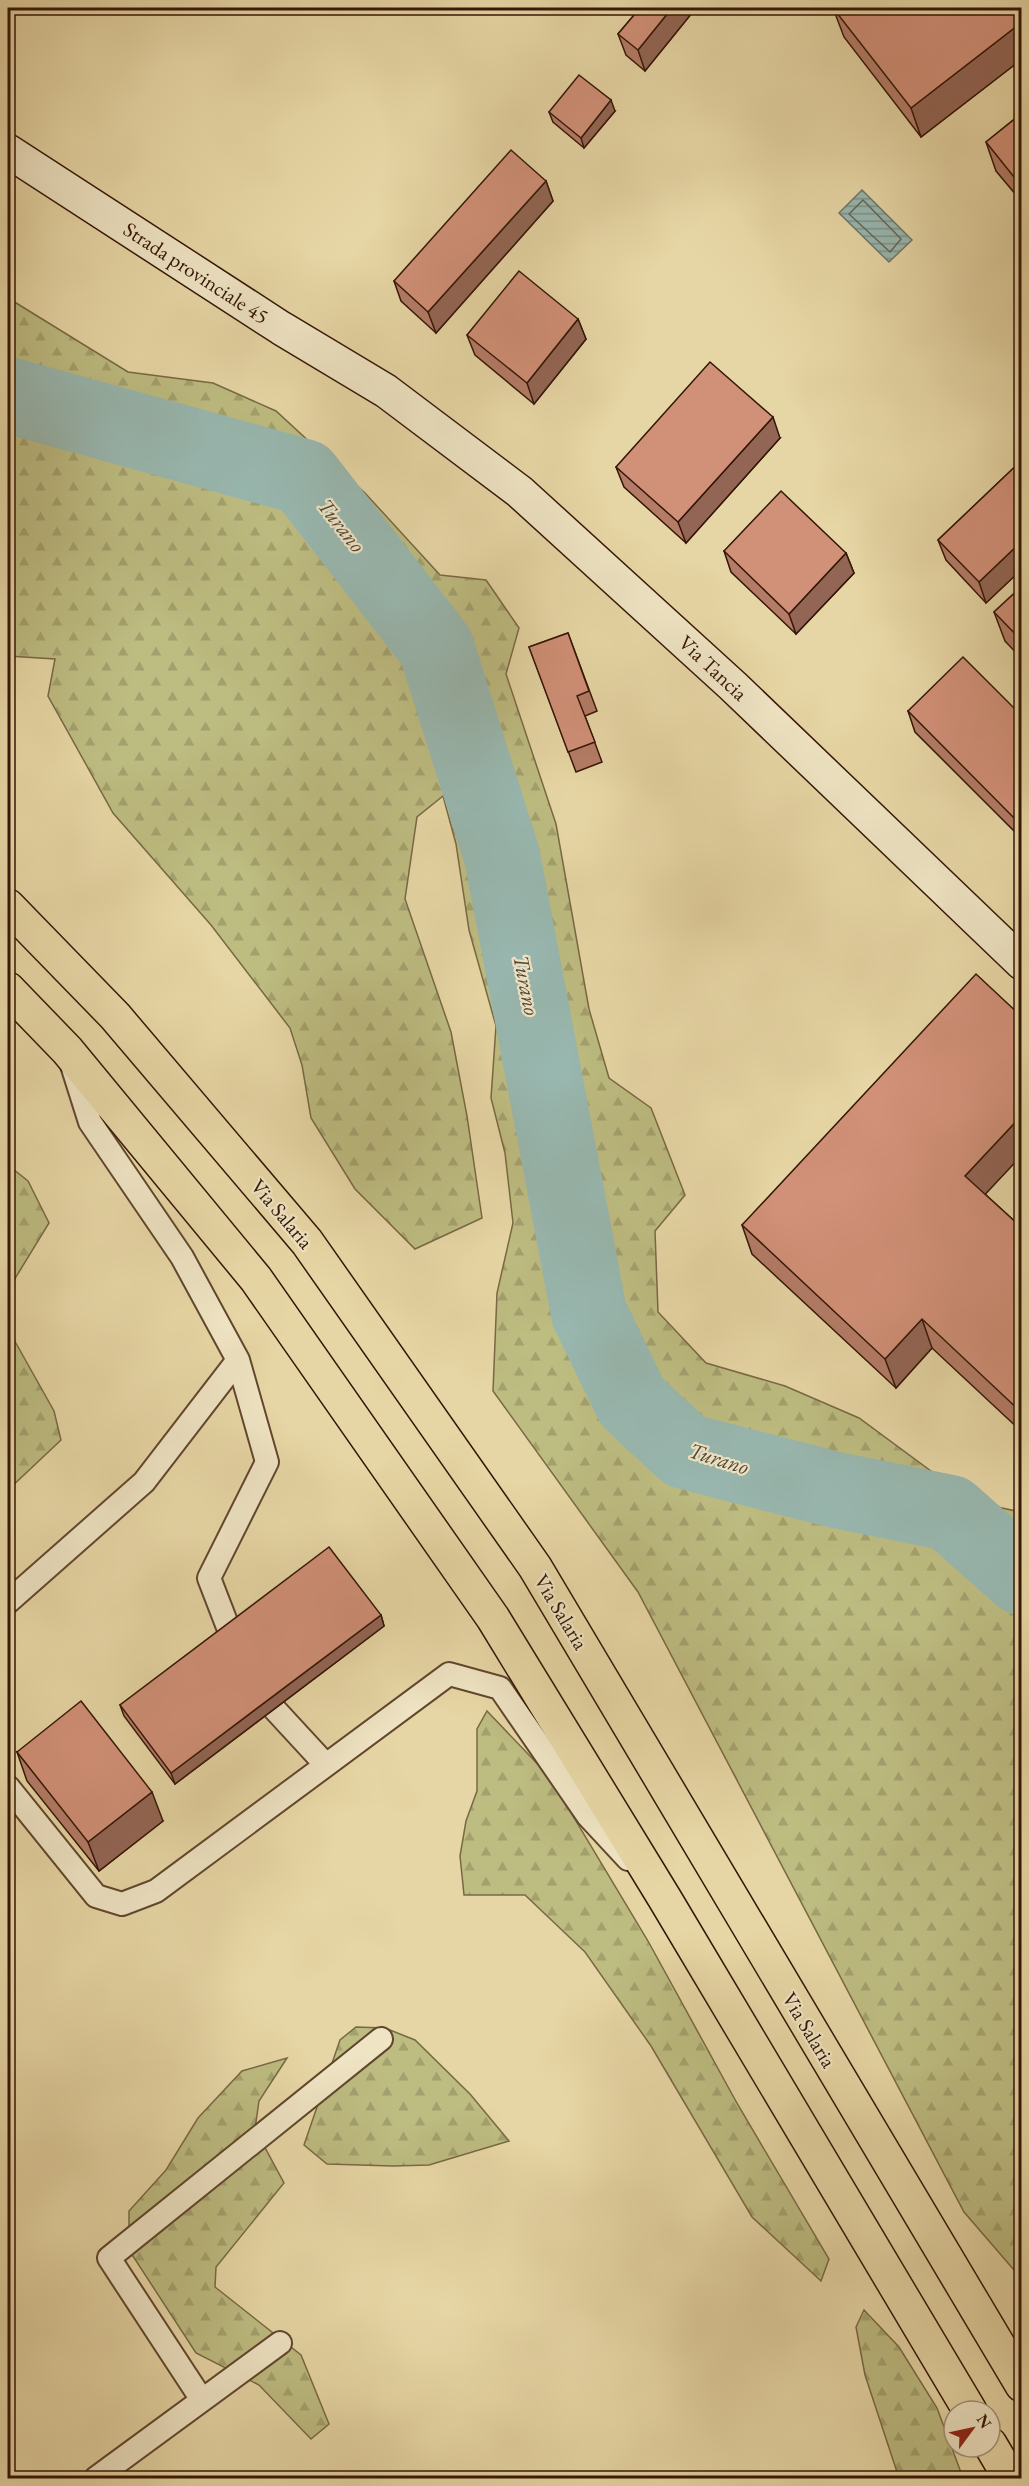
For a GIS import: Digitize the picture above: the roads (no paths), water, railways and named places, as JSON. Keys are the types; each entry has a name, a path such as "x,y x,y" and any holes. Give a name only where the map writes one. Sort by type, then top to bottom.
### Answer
{"highway":[{"name":"Via Salaria","path":"8,906 115,1016 307,1242 535,1567 1022,2385"},
{"path":"8,989 67,1050 256,1279 493,1618 665,1899 963,2399"},
{"path":"999,2459 1010,2478"}],"main road":[{"name":"Strada provinciale 45","path":"8,151 281,328 386,392"},
{"name":"Via Tancia","path":"386,392 529,500 733,686 1022,963"}],"lane":[{"path":"67,1050 90,1122 182,1257 238,1360 267,1462 209,1578 249,1681 326,1765"},
{"path":"8,1602 144,1482 238,1360"},
{"path":"8,1787 96,1896 122,1904 156,1891 449,1674 500,1688 588,1816 665,1899"},
{"path":"201,2400 109,2258 381,2039"},
{"path":"96,2478 280,2343"}],"water":[{"path":"862,190 912,240 889,262 839,213"}],"waterway":[{"name":"Turano","path":"8,395 304,477 436,647 502,856 589,1313 632,1402 685,1451 836,1490 950,1513 1022,1577"}]}
